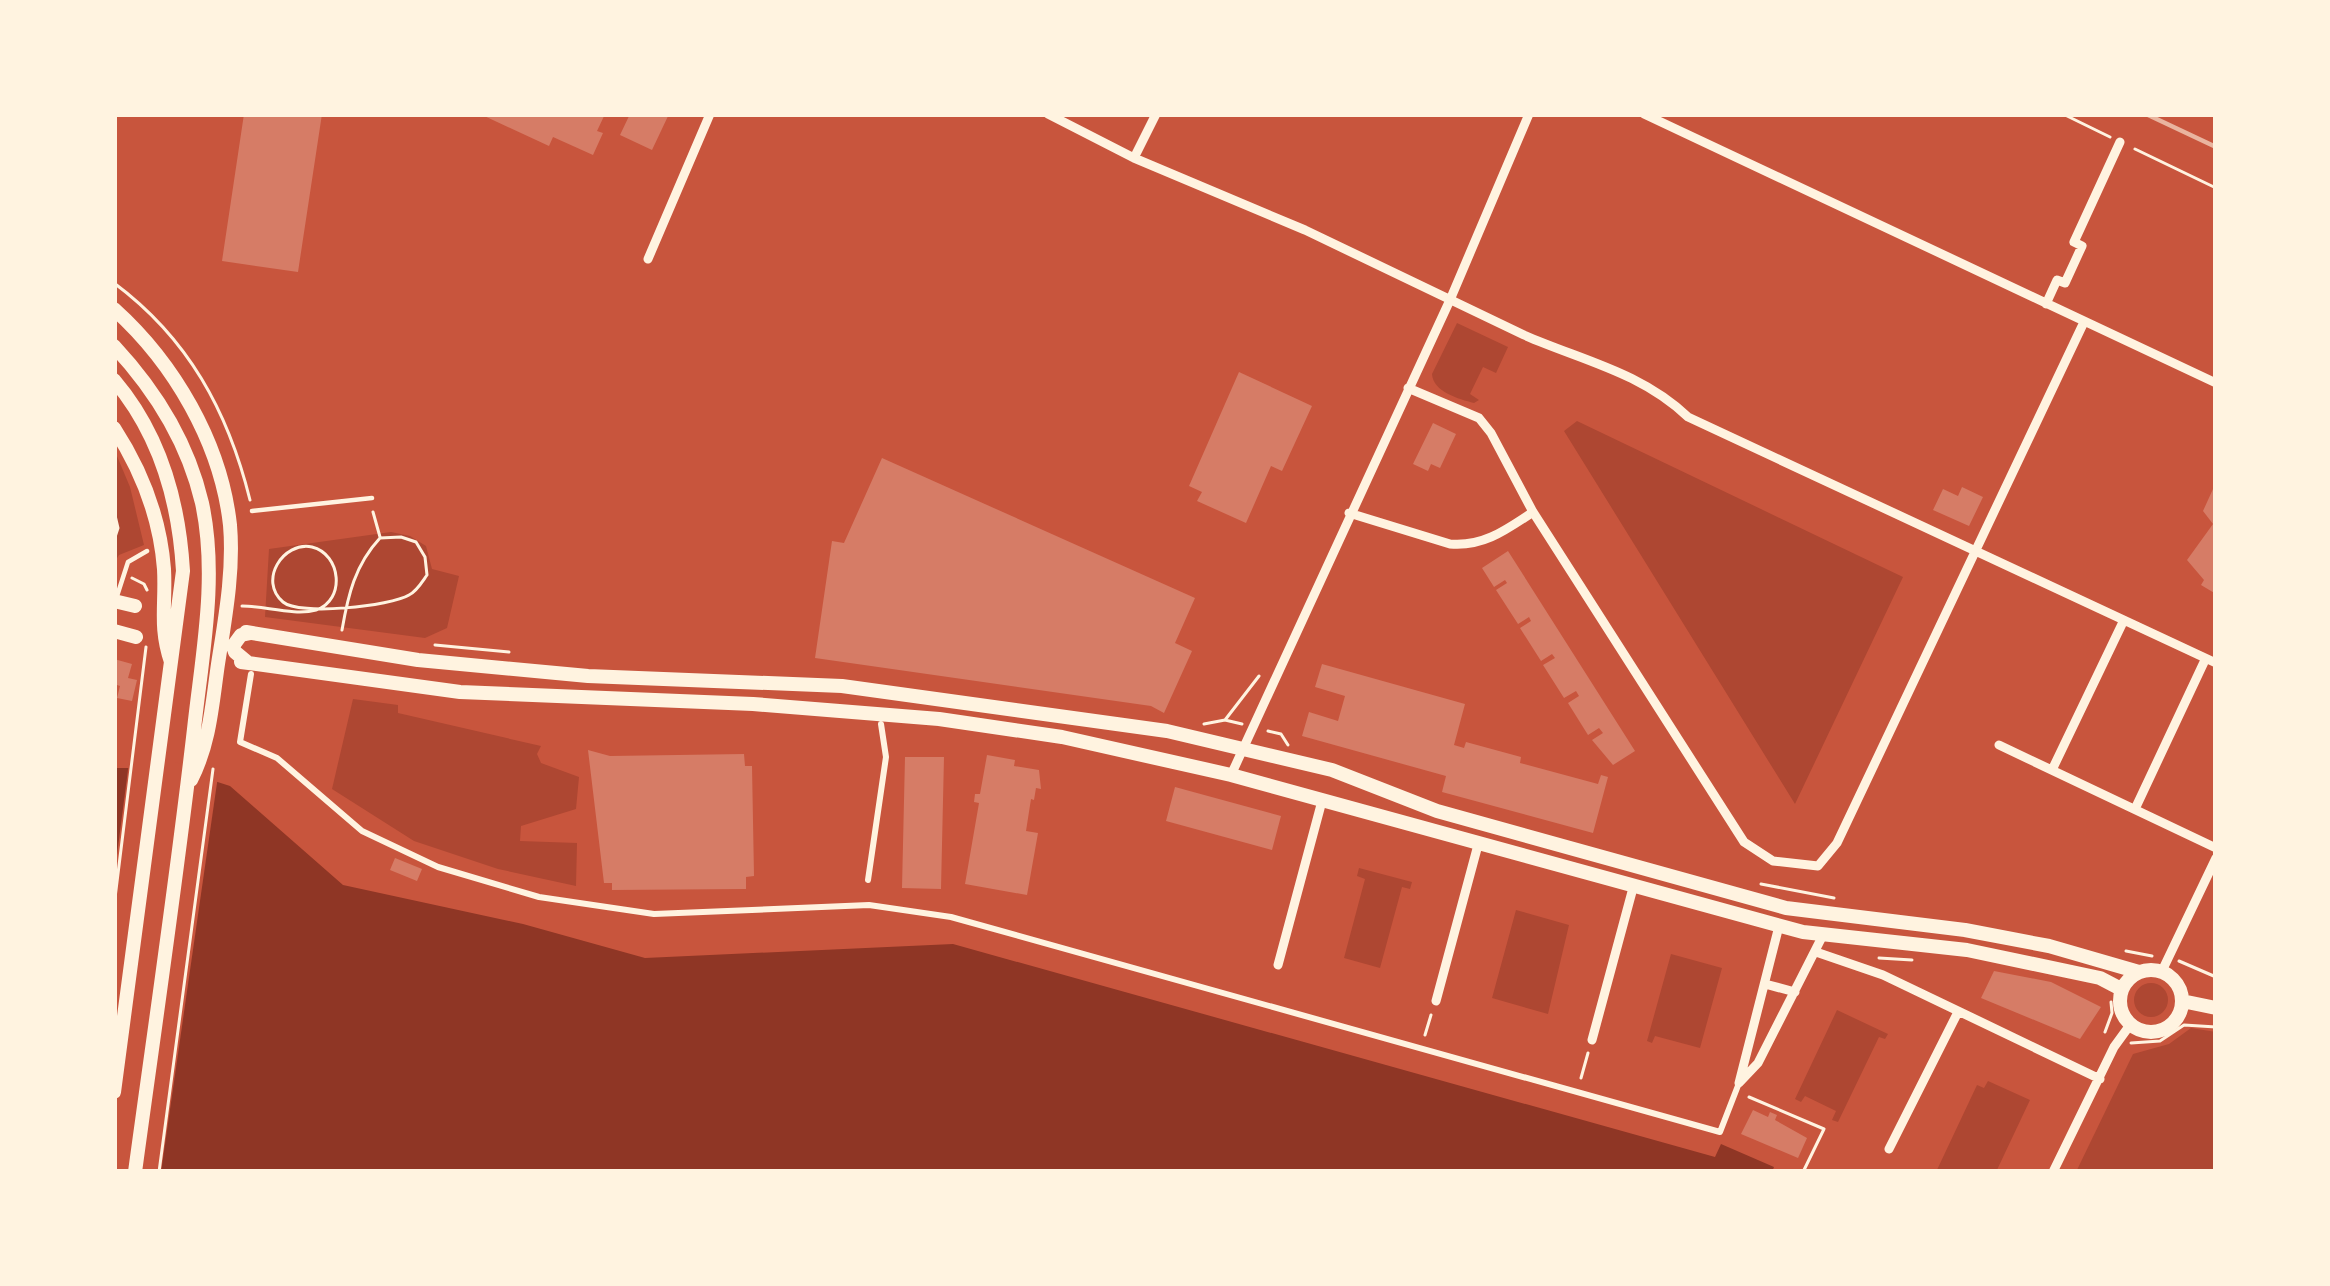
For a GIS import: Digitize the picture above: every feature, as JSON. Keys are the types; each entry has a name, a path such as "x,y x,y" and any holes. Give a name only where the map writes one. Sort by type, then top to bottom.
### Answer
{"main road":[{"path":"114,309 154,350 180,387 217,468 230,527 227,596 206,752 187,790"},
{"path":"114,346 170,420 186,454 201,501 208,547 208,593 187,790 135,1172"},
{"path":"114,380 148,431 175,501 183,571 114,1092"},
{"path":"114,428 149,494 159,533 165,607 162,634 172,666"},
{"path":"114,603 135,606"},
{"path":"114,631 142,635"},
{"path":"2121,989 2101,978 1967,950 1779,926 1231,775 1062,737 940,719 753,704 460,692 246,666 233,646 248,632 394,657 588,676 888,691 1167,731 1348,776 1437,811 1786,908 1965,930 2049,946 2138,971 2165,965 2182,1001 2174,1022 2160,1031 2145,1032 2130,1025 2119,1005 2121,989 2138,971"},
{"path":"1322,801 1333,782 1348,776"},
{"path":"2182,1001 2216,1008"}],"street":[{"path":"648,259 710,114"},
{"path":"1048,114 1134,158 1662,392 1688,417 2211,662 2135,809"},
{"path":"1134,158 1156,114"},
{"path":"1231,775 1450,300 1529,114"},
{"path":"1644,114 2216,382"},
{"path":"2046,304 2057,280 2065,284 2074,265 2082,246 2074,242 2120,142"},
{"path":"1408,388 1479,418 1533,512 1744,842 1773,861 1818,866 1837,843 2084,322"},
{"path":"1349,513 1467,545 1506,530 1533,512"},
{"path":"2052,770 2123,622"},
{"path":"246,666 240,742 278,758 362,831 460,874 539,897 653,914 869,905 951,916 1720,1132 1738,1087 1779,926"},
{"path":"868,880 886,757 881,724"},
{"path":"1999,745 2216,848"},
{"path":"1278,965 1322,801"},
{"path":"1436,1001 1478,845"},
{"path":"2165,965 2216,858"},
{"path":"1592,1040 1633,888"},
{"path":"1738,1087 1758,1063 1822,935"},
{"path":"1816,952 1883,974 2100,1079"},
{"path":"1765,984 1795,992"},
{"path":"1889,1149 1958,1012"},
{"path":"2054,1172 2119,1038 2130,1025"}],"lane":[{"path":"252,512 372,498"},
{"path":"114,603 128,562 147,551"}],"path":[{"path":"2062,114 2216,188"},
{"path":"372,498 374,528 380,538"},
{"path":"114,511 118,527 114,540"},
{"path":"341,634 349,592 380,538"},
{"path":"234,608 316,610 327,603 337,585 333,562 319,550 298,547 282,556 274,573 283,603 296,608 306,609 319,610 413,594 427,574 425,557 416,542 380,538"},
{"path":"144,584 148,592"},
{"path":"114,906 142,635"},
{"path":"419,644 482,648"},
{"path":"1225,720 1259,676 1278,670"},
{"path":"1252,727 1281,734 1289,746"},
{"path":"159,1172 215,752"},
{"path":"1752,885 1785,886 1839,900"},
{"path":"2116,949 2216,977"},
{"path":"1872,957 1912,960"},
{"path":"2103,994 2112,1013 2104,1032 2134,1045 2171,1037 2184,1025 2216,1027"},
{"path":"1421,1048 1436,1001"},
{"path":"1577,1091 1592,1040"},
{"path":"1738,1087 1825,1129 1807,1172"}],"shaded area":[{"path":"1457,323 1508,347 1496,373 1483,367 1470,394 1479,400 1474,403 1454,397 1433,380"},
{"path":"1577,421 1903,577 1795,804 1564,431"},
{"path":"114,449 130,487 144,545 119,555 114,563"},
{"path":"391,532 426,546 432,569 459,576 447,628 425,638 265,617 269,549"},
{"path":"353,699 398,705 398,713 541,746 537,754 541,763 579,777 576,809 521,826 520,841 577,843 576,886 498,869 414,841 332,789"},
{"path":"114,768 174,768 230,786 343,885 523,924 645,958 953,944 1715,1157 1721,1144 1774,1167 1772,1172 114,1172"},
{"path":"1359,868 1412,882 1410,889 1402,887 1380,968 1344,958 1365,879 1357,876"},
{"path":"1516,910 1569,925 1548,1014 1492,998"},
{"path":"1671,954 1722,968 1700,1048 1655,1036 1652,1043 1647,1041"},
{"path":"2151,983 2163,988 2168,1000 2163,1012 2151,1017 2139,1012 2134,1000 2139,988"},
{"path":"1837,1010 1888,1034 1885,1039 1879,1037 1838,1122 1832,1120 1836,1111 1805,1096 1801,1102 1795,1099"},
{"path":"2191,1028 2216,1032 2216,1172 2076,1172 2133,1054 2169,1044"},
{"path":"1988,1081 2030,1100 1996,1172 1936,1172 1977,1085 1984,1088"}],"pier":[{"path":"129,762 175,762 218,776 161,1172 114,1172 114,878"}],"building":[{"path":"244,114 322,114 298,272 222,261"},
{"path":"480,114 605,114 593,155 553,137 549,146"},
{"path":"630,114 669,114 652,150 620,135"},
{"path":"1239,372 1312,406 1282,471 1271,466 1246,523 1197,501 1202,492 1189,486"},
{"path":"1433,423 1456,434 1440,468 1431,464 1428,471 1413,464"},
{"path":"882,458 1195,598 1175,643 1192,651 1164,713 1151,706 815,658 832,541 844,543"},
{"path":"1962,487 1983,497 1969,526 1933,510 1943,489 1958,496"},
{"path":"2213,489 2216,594 2201,585 2204,580 2187,560 2213,524 2203,511"},
{"path":"1508,551 1635,751 1613,765 1592,740 1603,733 1599,728 1588,735 1568,703 1579,696 1576,691 1564,698 1543,665 1555,658 1552,654 1541,661 1520,628 1531,621 1529,617 1518,624 1496,590 1507,583 1494,587 1482,568"},
{"path":"114,659 132,664 128,678 137,680 132,701 117,698 120,686 114,684"},
{"path":"1322,664 1465,704 1454,745 1464,748 1466,742 1521,757 1520,763 1598,784 1601,775 1608,777 1593,833 1442,792 1446,776 1302,736 1309,712 1338,721 1345,696 1315,687"},
{"path":"588,750 610,756 744,754 745,766 752,766 754,876 746,877 746,889 612,890 612,883 604,883"},
{"path":"987,755 1039,770 1041,789 1036,788 1031,799 1026,831 1038,833 1027,895 965,884 979,803 974,802 975,794 980,794"},
{"path":"905,757 944,757 941,889 902,888"},
{"path":"1175,787 1281,816 1272,850 1166,821"},
{"path":"395,858 422,869 417,881 390,870"},
{"path":"1994,971 2051,982 2101,1007 2080,1039 1981,998"},
{"path":"1753,1110 1768,1117 1770,1112 1777,1115 1775,1120 1807,1138 1798,1158 1741,1134"}],"railway":[{"path":"2146,114 2216,147"},
{"path":"2212,114 2216,116"}]}
